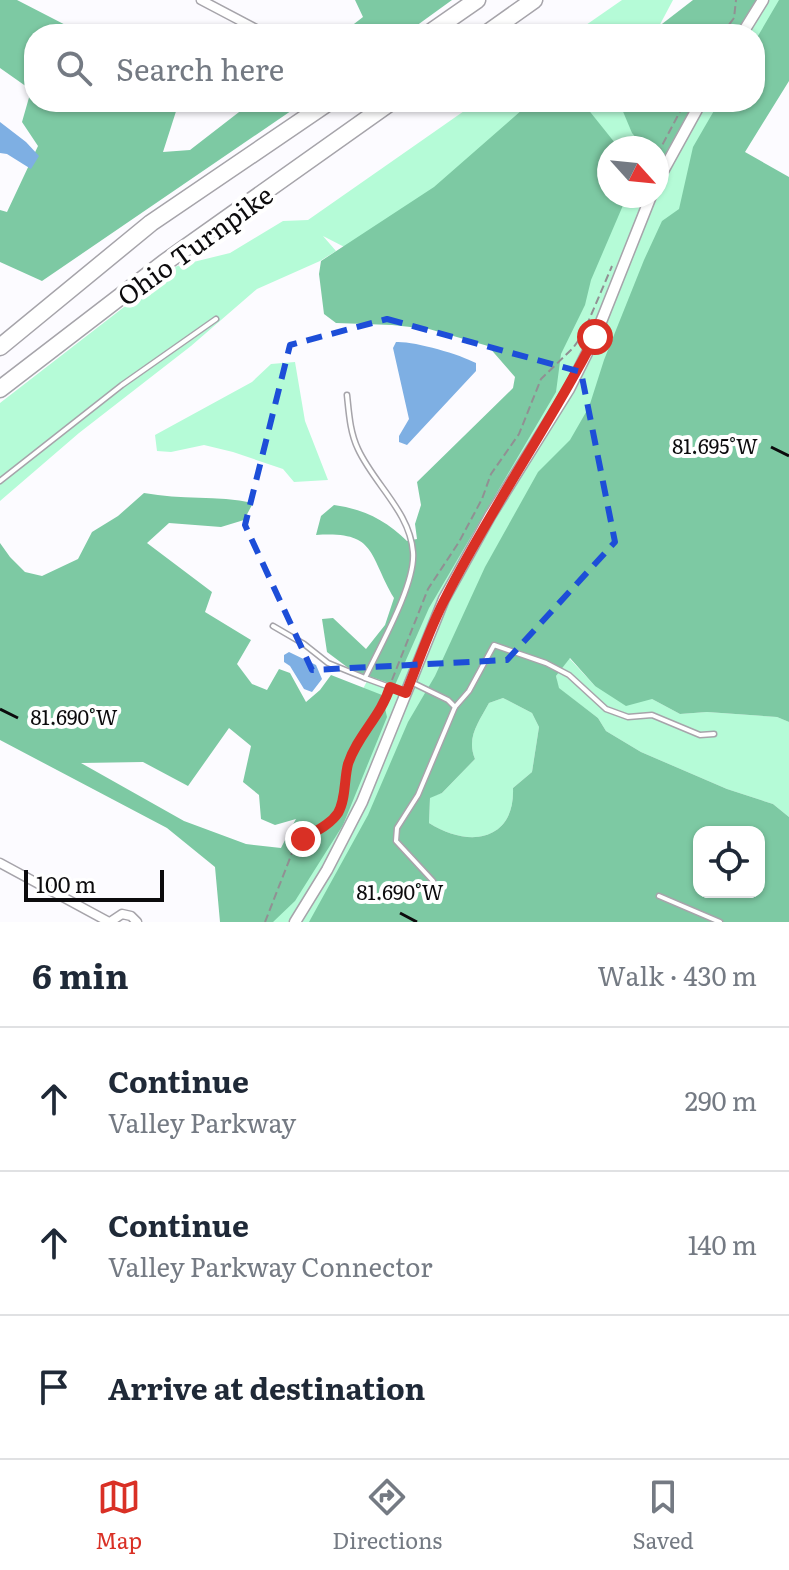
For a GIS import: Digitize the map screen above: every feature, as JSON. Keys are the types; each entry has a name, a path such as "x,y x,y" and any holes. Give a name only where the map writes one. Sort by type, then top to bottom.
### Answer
{"highway":[{"path":"442,24 477,0"},
{"path":"500,24 534,0"},
{"name":"Ohio Turnpike","path":"0,347 151,223 314,112"},
{"name":"Ohio Turnpike","path":"0,389 164,263 377,112"}],"street":[{"path":"201,0 247,24"},
{"path":"748,24 763,0"},
{"path":"669,160 696,112"},
{"path":"295,922 350,827 444,599 490,516 569,389 595,337 646,208"},
{"path":"0,863 110,922 122,914 131,916 137,922"}],"lane":[{"path":"0,481 122,385 216,319"},
{"path":"347,395 350,427 359,451 407,526 414,554 408,581 365,678"},
{"path":"273,626 328,663 390,687 408,688 448,700 455,707"},
{"path":"433,881 396,841 397,828 418,795 455,707 469,691 494,645 546,663 569,675 606,709 628,717 652,715 700,735 714,734"},
{"path":"659,896 720,922"}],"path":[{"path":"730,24 734,18 736,0"},
{"path":"667,136 680,112"},
{"path":"265,922 294,848 338,812 351,756 381,708 428,589 459,542 482,499 491,474 519,434 541,379 583,334 616,257"}],"highlighted area":[{"path":"387,319 581,372 615,542 507,660 312,670 245,525 290,345"}],"green space":[{"path":"0,0 17,0 64,24 24,24 24,85 0,68"},
{"path":"355,0 452,0 419,24 354,24 363,17"},
{"path":"622,0 673,0 660,24 587,24"},
{"path":"693,0 756,0 743,24 662,24"},
{"path":"718,0 789,0 789,47 765,94 765,24 705,24"},
{"path":"779,0 789,0 789,81 745,152 789,177 789,722 777,717 707,712 680,714 652,699 626,706 595,686 570,658 556,676 559,688 598,718 606,731 641,752 727,789 773,804 789,817 789,922 309,922 368,815 408,722 435,676 485,567 538,472 570,440 589,407 604,360 644,260 662,221 679,209 693,147 713,112 765,112 765,24","holes":["503,698 532,713 539,727 532,772 513,788 512,806 498,829 486,835 459,836 429,823 430,798 442,793 475,759 473,737 489,703"]},
{"path":"25,112 176,112 163,152 190,150 239,112 289,112 42,281 0,262 0,210 7,212 38,146 22,122"},
{"path":"463,112 756,112 339,922 243,922 539,347 323,236 336,251 257,289 0,501 0,403 177,266 230,253 283,221 308,220"},
{"path":"520,112 590,112 609,136 597,136 597,208 622,208 591,280 585,305 561,354 556,392 429,608 395,685 351,670 327,652 322,619 333,618 366,649 385,625 394,598 374,558 361,542 350,537 316,535 321,516 334,505 345,507 382,521 407,541 417,539 415,524 421,505 417,482 513,388 515,377 488,346 429,329 336,323 324,314 319,274 321,261 434,187"},
{"path":"623,112 691,112 669,148 669,136 635,136"},
{"path":"295,362 305,421 328,480 294,482 283,469 204,445 171,452 157,451 155,435 252,382 271,364"},
{"path":"144,493 253,503 244,520 221,527 169,523 147,543 212,592 205,612 251,640 237,664 252,684 267,690 279,669 290,673 306,702 331,675 382,695 387,717 343,825 295,901 273,922 220,922 215,867 167,828 0,740 0,543 25,572 42,576 78,559 92,532 118,516","holes":["229,728 251,746 243,782 259,795 261,819 275,825 296,819 281,848 246,844 184,821 81,763 143,762 188,786"]},
{"path":"569,658 595,686 652,699 680,714 707,712 777,717 789,722 789,817 773,804 727,789 641,752 606,731 598,718 558,688 556,676"},
{"path":"503,698 532,713 539,727 532,772 513,788 512,806 498,829 473,837 444,831 429,823 430,797 442,793 475,759 472,744 478,723 489,703"}],"water":[{"path":"0,122 39,156 31,169 0,153"},
{"path":"396,342 436,349 476,363 476,371 407,445 399,442 409,419 393,348"},
{"path":"289,652 316,665 322,679 312,692 304,689 290,666 284,662 284,655"}],"route":[{"path":"303,839 338,812 356,746 381,708 390,687 406,693 444,599 490,516 569,389 595,337"}]}
